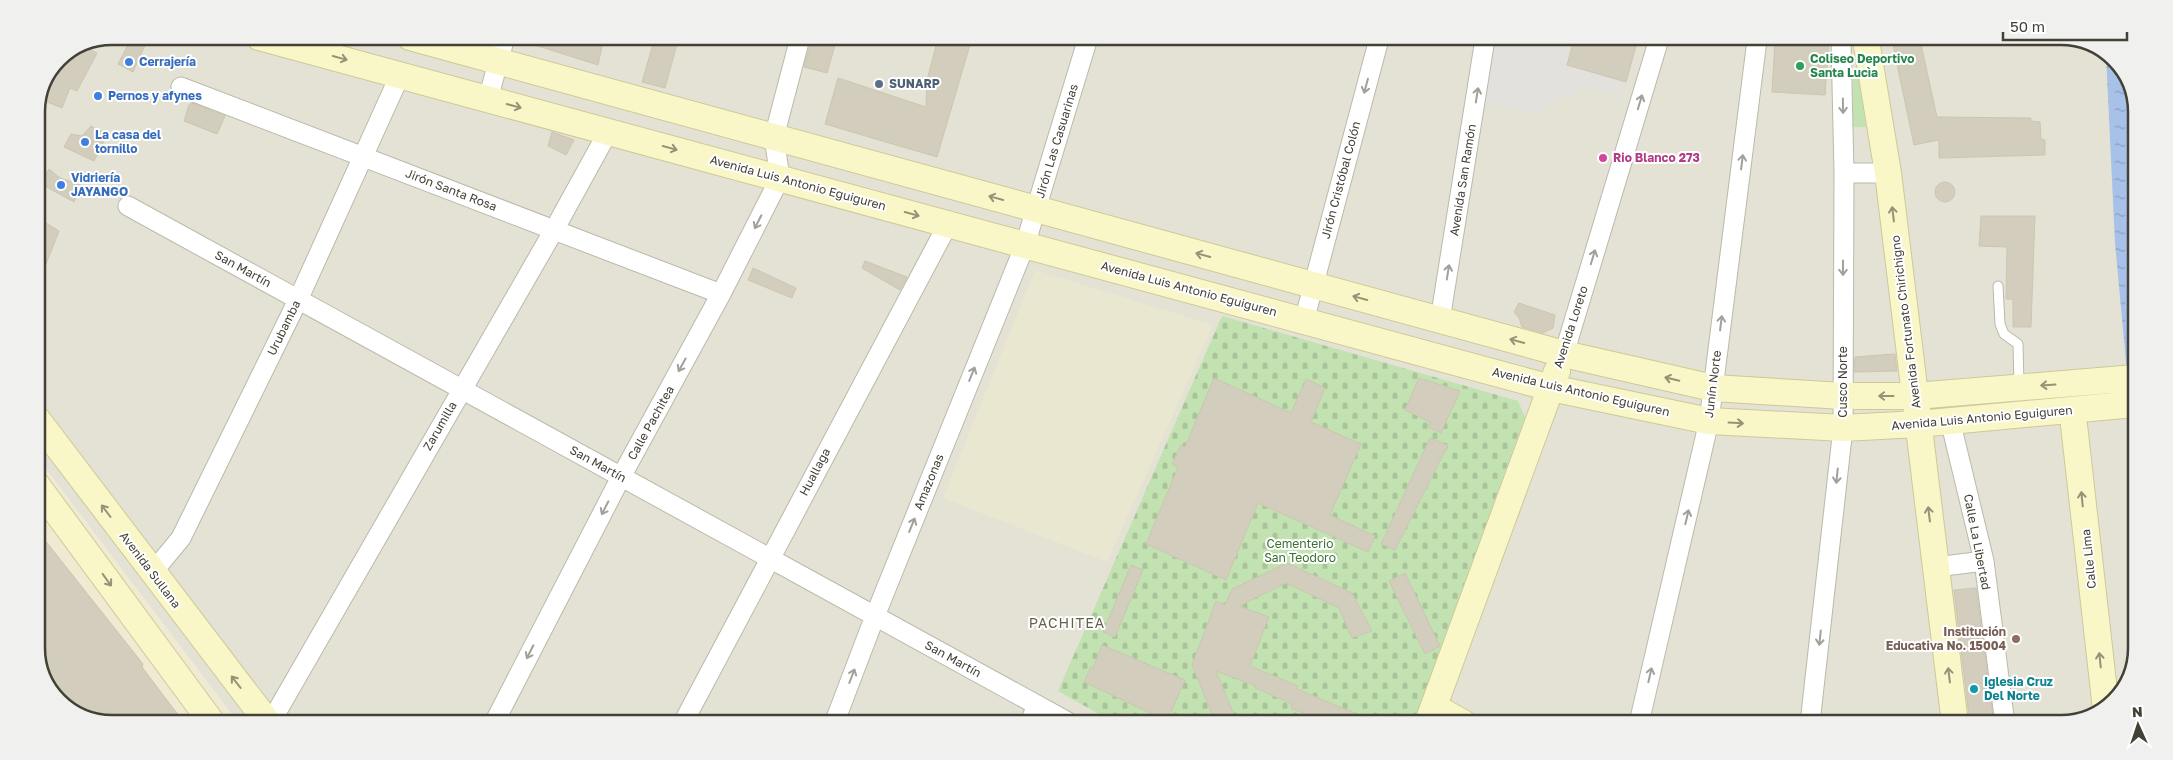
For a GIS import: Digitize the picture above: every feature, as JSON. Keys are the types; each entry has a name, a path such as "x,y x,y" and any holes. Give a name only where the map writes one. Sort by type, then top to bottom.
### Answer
{"main road":[{"name":"Avenida Luis Antonio Eguiguren","path":"292,45 1551,388 1709,421 1843,428 1918,424 1950,420 2081,414 2128,405"},
{"path":"471,45 502,49 774,137 1564,354 1713,388 1843,396 1915,396 2128,379"},
{"name":"Avenida Fortunato Chirichigno","path":"1867,45 1888,173 1954,715"},
{"name":"Avenida Loreto","path":"1431,715 1564,354"},
{"name":"Calle Lima","path":"2081,414 2105,698"},
{"name":"Avenida Sullana","path":"45,430 262,715"},
{"path":"45,496 206,715"}],"street":[{"path":"780,178 774,137 798,45"},
{"name":"Jirón Las Casuarinas","path":"1025,244 1086,45"},
{"name":"Jirón Cristóbal Colón","path":"1304,320 1377,45"},
{"name":"Avenida San Ramón","path":"1440,320 1485,45"},
{"name":"Avenida Loreto","path":"1564,354 1657,45"},
{"name":"Junín Norte","path":"1641,715 1709,421 1756,45"},
{"name":"Cusco Norte","path":"1811,715 1843,428 1844,173 1841,45"},
{"path":"488,99 502,49"},
{"name":"Urubamba","path":"152,572 180,538 298,300 400,75"},
{"name":"Jirón Santa Rosa","path":"181,87 721,294"},
{"name":"Zarumilla","path":"275,715 554,230 608,132"},
{"path":"1844,173 1888,173"},
{"name":"Calle Pachitea","path":"498,715 621,477 721,294 780,178"},
{"name":"San Martín","path":"128,206 875,616 1034,713"},
{"name":"Huallaga","path":"687,715 948,224"},
{"name":"Amazonas","path":"836,715 1025,244"},
{"name":"Calle La Libertad","path":"1950,420 1984,561 2004,715"},
{"path":"1936,567 1984,561"}],"lane":[{"path":"1998,286 2000,324 2004,334 2018,344 2019,388"}],"shaded area":[{"path":"112,45 2061,45 2074,46 2091,52 2110,67 2128,303 2128,648 2127,661 2117,685 2102,701 2083,711 2061,715 232,715 45,468 46,99 56,75 75,56 86,50"},
{"path":"1492,45 1572,45 1567,65 1626,82 1618,96 1580,86 1575,98 1557,95 1556,104 1547,102 1546,114 1484,103"},
{"path":"1035,270 1213,325 1107,562 943,498"},
{"path":"45,468 232,715 99,714 75,704 59,689 50,674 45,652"}],"green space":[{"path":"1855,71 1858,72 1866,127 1853,127 1853,73"},
{"name":"Cementerio San Teodoro","path":"1222,316 1518,401 1525,417 1417,715 1101,715 1058,691"}],"water":[{"path":"2106,63 2114,71 2123,86 2128,108 2128,383 2115,243"}],"building":[{"path":"128,45 145,45 133,72 118,64"},
{"path":"535,45 602,45 598,65"},
{"path":"653,45 677,45 665,88 642,82"},
{"path":"810,45 835,45 827,73 804,67"},
{"path":"936,45 970,45 937,157 825,124 838,78 926,107 927,80"},
{"path":"1572,45 1636,45 1626,82 1567,65"},
{"name":"Coliseo Deportivo Santa Lucìa","path":"1775,45 1829,45 1825,95 1772,92"},
{"path":"1893,45 1921,45 1937,117 2031,118 2031,121 2040,122 2041,139 2045,140 2045,155 1939,158 1939,140 1914,145"},
{"path":"89,49 97,53 77,91 70,88 62,108 46,101 50,86 56,75 75,56 86,50"},
{"path":"192,103 225,116 217,134 184,121 189,105"},
{"name":"La casa del tornillo","path":"91,126 107,135 94,161 64,147 71,134 82,136"},
{"path":"552,132 574,140 566,155 548,146"},
{"name":"Vidriería JAYANGO","path":"49,169 60,178 81,185 74,202 45,186 45,176"},
{"path":"1945,182 1952,185 1955,192 1952,199 1945,202 1938,199 1935,192 1938,185"},
{"path":"1981,216 2035,216 2031,327 2013,327 2013,299 2006,299 2007,247 1979,246"},
{"path":"45,222 59,231 45,267"},
{"path":"865,261 907,277 900,290 862,268"},
{"path":"753,268 796,288 792,298 748,280"},
{"path":"1519,303 1555,315 1553,328 1543,333 1522,327 1519,318 1514,312"},
{"path":"1895,354 1897,371 1854,372 1855,357"},
{"path":"1214,378 1291,413 1306,379 1325,388 1311,422 1361,444 1330,515 1375,536 1368,552 1258,503 1226,580 1146,544 1178,467 1172,464 1181,445 1185,447"},
{"path":"1419,378 1460,391 1441,433 1428,427 1430,422 1405,410"},
{"path":"1430,438 1448,445 1395,550 1381,544"},
{"path":"45,540 143,664 142,667 178,715 99,714 75,704 59,689 50,674 45,652"},
{"path":"1287,563 1352,593 1372,631 1352,638 1339,608 1286,583 1239,606 1269,617 1250,666 1298,686 1297,689 1359,715 1308,715 1291,708 1292,704 1255,688 1256,686 1216,671 1234,715 1212,715 1192,665 1216,601 1225,605 1232,589"},
{"path":"1131,565 1143,570 1115,637 1103,632"},
{"path":"1405,573 1440,646 1425,654 1389,581"},
{"path":"1976,588 1993,715 1969,715 1954,590"},
{"path":"1102,645 1185,680 1170,715 1154,715 1084,682 1091,667 1093,668"}],"place":[{"name":"Cerrajería","path":"129,62"},
{"name":"Coliseo Deportivo Santa Lucìa","path":"1800,66"},
{"name":"SUNARP","path":"879,84"},
{"name":"Pernos y afynes","path":"98,96"},
{"name":"La casa del tornillo","path":"85,142"},
{"name":"Rio Blanco 273","path":"1603,158"},
{"name":"Vidriería JAYANGO","path":"61,185"},
{"name":"Institución Educativa No. 15004","path":"2016,639"},
{"name":"Iglesia Cruz Del Norte","path":"1974,689"}],"district":[{"name":"PACHITEA","path":"1067,623"}]}
